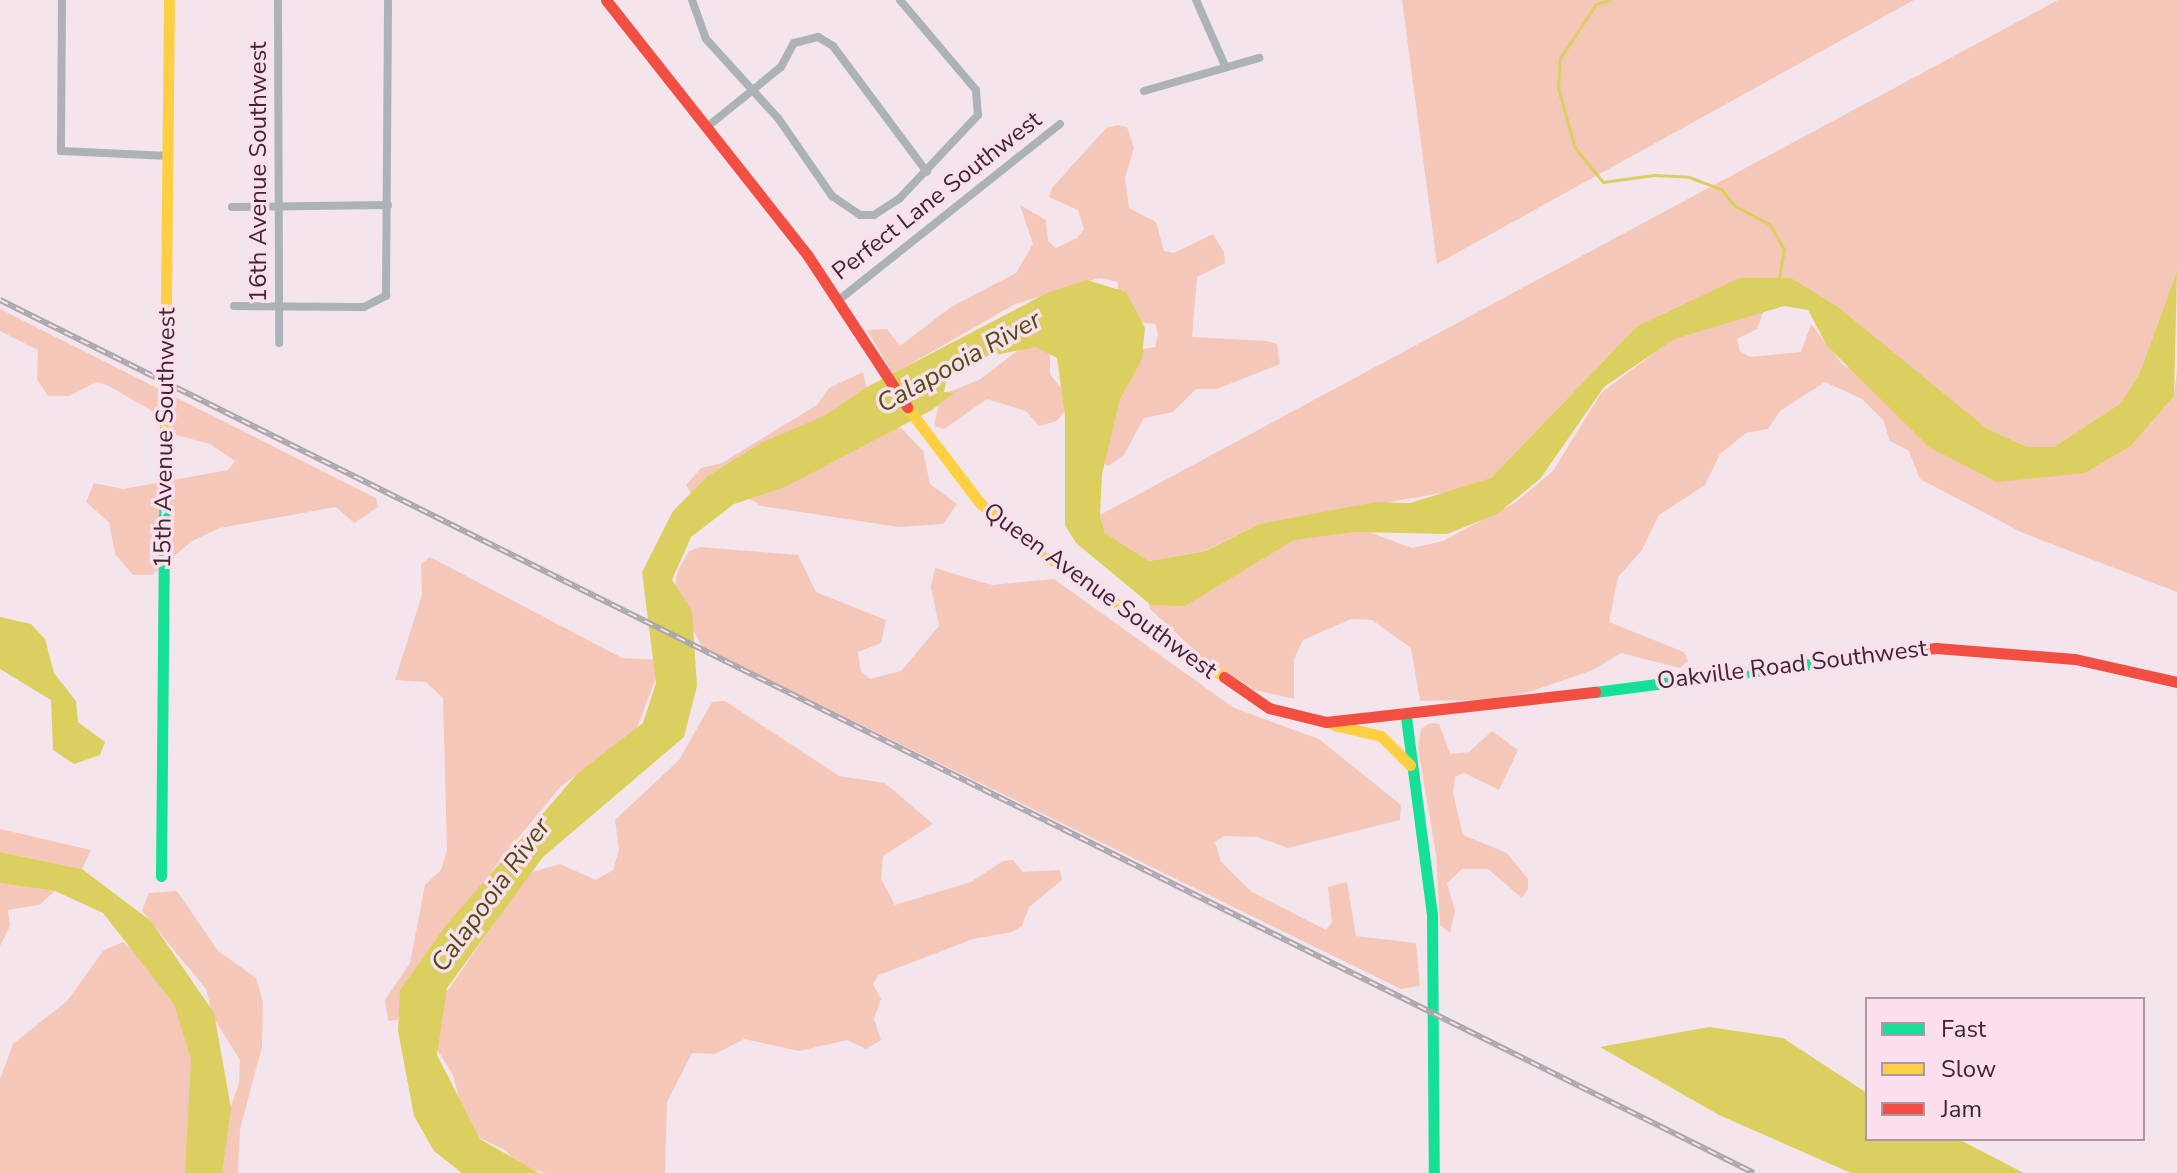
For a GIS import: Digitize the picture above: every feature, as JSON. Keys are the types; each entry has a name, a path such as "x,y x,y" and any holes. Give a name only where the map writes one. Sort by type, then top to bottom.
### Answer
{"main road":[{"name":"15th Avenue Southwest","path":"161,876 169,0"},
{"name":"Queen Avenue Southwest","path":"606,0 840,299 925,433 1003,525 1235,690 1269,708 1326,722 1406,717"},
{"name":"Oakville Road Southwest","path":"1406,717 1916,649 2027,652 2177,682"},
{"path":"1406,717 1432,914 1434,1173"},
{"path":"1326,722 1389,740 1414,773"}],"street":[{"path":"62,0 61,151 168,156"},
{"name":"16th Avenue Southwest","path":"278,0 279,343"},
{"path":"234,306 378,305 386,296 388,0"},
{"path":"692,0 706,39 849,211 874,215 927,172 974,125 976,90 900,0"},
{"path":"1196,0 1226,68"},
{"path":"707,127 781,67 794,43 818,37 833,46 927,172"},
{"path":"1144,91 1259,58"},
{"name":"Perfect Lane Southwest","path":"840,299 1060,124"},
{"path":"232,207 388,205"}],"shaded area":[{"path":"1402,0 1914,0 1437,264"},
{"path":"2058,0 2177,0 2177,271 2140,372 2121,403 2054,447 2027,447 1986,428 1791,278 1636,327 1491,478 1460,490 1259,524 1205,551 1149,561 1105,533 1100,515"},
{"path":"1117,125 1127,127 1134,148 1125,178 1129,208 1156,222 1164,251 1174,253 1213,234 1224,252 1225,263 1197,277 1192,337 1277,344 1280,364 1217,389 1196,389 1173,412 1144,418 1124,455 1108,466 1099,460 1132,351 1155,347 1158,334 1155,324 1139,322 1118,303 1118,282 1099,278 1015,304 893,374 867,330 887,329 900,346 951,307 1016,273 1033,244 1020,205 1046,220 1048,241 1056,248 1077,238 1084,229 1078,210 1049,197 1052,188 1106,128"},
{"path":"0,309 376,498 378,507 354,523 336,507 220,528 192,541 152,575 133,575 115,554 109,522 86,502 94,483 123,489 228,470 235,461 210,444 172,434 152,411 107,385 96,382 69,396 48,396 37,379 38,350 0,331"},
{"path":"1764,310 1757,329 1737,339 1740,351 1750,357 1801,352 1811,324 1843,365 2085,473 2131,446 2174,396 2177,369 2177,592 2023,533 1920,479 1909,451 1890,441 1883,420 1862,399 1825,382 1780,411 1768,429 1746,433 1720,454 1705,485 1659,515 1642,550 1618,577 1609,622 1684,652 1688,661 1680,668 1621,653 1593,670 1529,692 1492,700 1420,701 1411,648 1372,620 1351,619 1303,640 1294,659 1294,699 1254,690 1200,655 1150,609 1148,598 1187,605 1209,584 1298,538 1363,530 1412,548 1443,541 1516,502 1553,471 1601,393 1675,337 1692,325"},
{"path":"1025,345 1044,346 1050,355 1050,374 1064,392 1064,412 1057,421 1039,426 1026,411 987,399 944,429 934,426 941,395 979,380"},
{"path":"863,372 868,393 923,451 930,484 957,504 943,524 899,527 761,506 745,496 692,494 686,485 701,468 722,463 817,405 829,388"},
{"path":"701,547 798,555 816,592 886,620 881,643 858,652 861,672 870,679 901,671 939,626 931,587 935,568 991,585 1054,579 1234,708 1319,739 1401,805 1400,820 1288,848 1257,837 1224,836 1215,842 1221,862 1252,892 1326,930 1332,922 1328,887 1347,882 1356,936 1416,943 1420,986 1401,989 702,647 674,593 678,570 689,551"},
{"path":"430,557 622,658 659,660 659,670 635,733 561,786 500,860 407,993 397,1020 388,1021 385,1000 410,963 425,885 441,870 447,850 443,698 426,682 395,680 422,595 421,564"},
{"path":"725,701 839,776 885,783 933,824 883,856 881,879 895,905 971,882 1003,861 1013,860 1023,872 1060,870 1062,880 1029,907 1022,926 1012,932 973,939 879,975 873,984 881,999 874,1019 881,1040 866,1049 847,1040 799,1051 744,1039 715,1054 692,1053 667,1102 665,1173 545,1173 520,1166 505,1150 468,1132 453,1075 437,1049 435,1009 529,873 560,864 596,880 613,870 619,850 615,820 679,760 712,702"},
{"path":"1430,723 1439,724 1450,754 1469,752 1492,731 1518,750 1499,790 1464,773 1455,777 1453,793 1463,835 1507,853 1528,879 1528,889 1522,898 1488,869 1462,869 1447,883 1455,910 1450,933 1440,925 1436,854 1418,748 1421,729"},
{"path":"0,829 91,850 82,869 0,852"},
{"path":"0,883 55,891 39,905 8,910 10,926 0,946"},
{"path":"177,891 218,951 256,978 263,1002 262,1047 240,1129 238,1173 208,1173 239,1083 240,1060 213,1017 206,989 142,911 149,893"},
{"path":"123,942 145,960 198,1038 189,1173 0,1173 0,1079 13,1044 67,1001 104,950"}],"water":[{"name":"Calapooia River","path":"2177,271 2174,396 2131,446 2085,473 1997,482 1929,447 1827,346 1808,310 1784,306 1674,339 1604,387 1540,479 1497,514 1447,534 1354,532 1294,540 1185,606 1151,605 1076,543 1065,525 1065,416 1057,358 1036,347 969,360 947,377 944,392 954,393 932,410 785,487 734,504 691,537 672,580 692,611 697,686 684,737 543,857 447,988 437,1055 480,1139 539,1173 462,1173 434,1151 414,1116 398,1031 400,990 447,924 578,773 643,723 656,683 642,572 673,511 708,476 761,443 826,415 867,387 1047,293 1087,280 1126,292 1145,328 1142,359 1120,399 1102,474 1100,515 1105,533 1149,561 1206,551 1259,524 1376,502 1410,503 1491,478 1636,327 1739,278 1791,278 1838,307 1986,428 2027,447 2054,447 2121,403 2140,372"},
{"path":"0,617 31,624 45,639 54,673 76,701 78,722 105,742 100,755 74,764 53,750 51,700 0,669"},
{"path":"0,852 82,869 151,921 214,1013 231,1108 222,1173 185,1173 191,1059 174,1004 103,913 55,891 0,883"},
{"path":"1709,1027 1783,1038 1865,1092 1865,1141 1962,1141 2024,1173 1851,1173 1719,1115 1600,1047"}],"waterway":[{"path":"1610,0 1596,4 1560,58 1558,88 1575,148 1603,182 1654,175 1689,177 1721,189 1735,206 1770,225 1784,249 1779,278"}],"railway":[{"path":"0,300 1754,1173"}],"traffic: fast":[{"path":"161,876 164,501"},
{"path":"1595,692 1894,653"},
{"path":"1406,717 1432,914 1434,1173"}],"traffic: slow":[{"path":"164,501 169,0"},
{"path":"907,407 980,503 1029,544 1224,677"},
{"path":"1334,725 1381,736 1410,765"}],"traffic: jam":[{"path":"606,0 808,256 907,407"},
{"path":"1894,653 1936,648 2075,659 2177,682"},
{"path":"1224,677 1269,708 1326,722 1595,692"}]}
